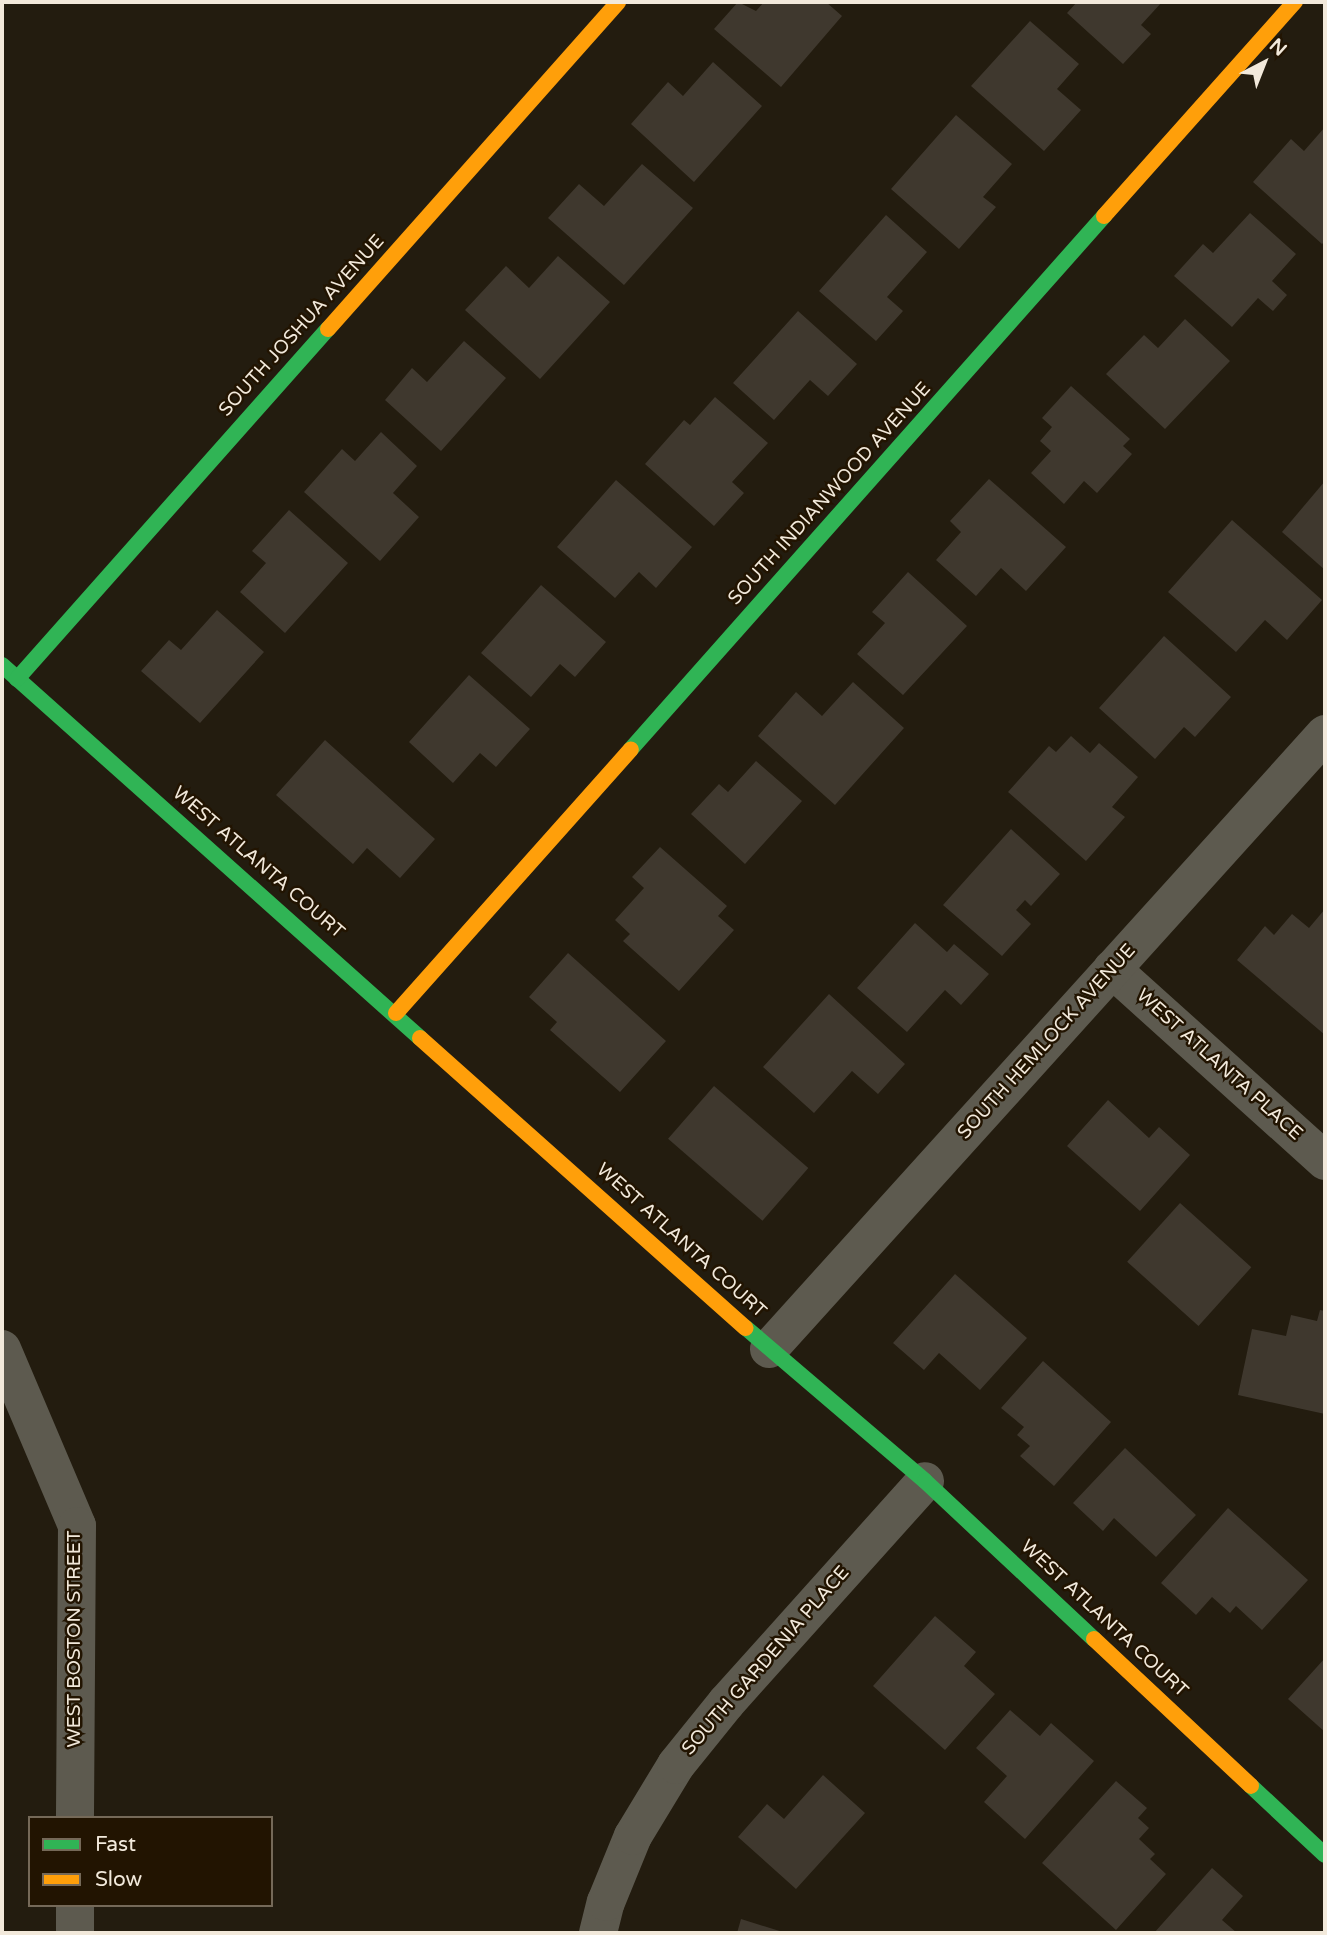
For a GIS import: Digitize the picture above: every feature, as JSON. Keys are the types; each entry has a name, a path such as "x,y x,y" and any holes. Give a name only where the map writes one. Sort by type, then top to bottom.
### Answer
{"street":[{"name":"SOUTH JOSHUA AVENUE","path":"17,679 618,2"},
{"name":"SOUTH INDIANWOOD AVENUE","path":"397,1013 1295,2"},
{"name":"WEST ATLANTA COURT","path":"2,665 397,1013 769,1349 925,1481 1325,1855"},
{"name":"SOUTH HEMLOCK AVENUE","path":"769,1349 1325,734"},
{"name":"WEST ATLANTA PLACE","path":"1112,969 1325,1161"},
{"name":"WEST BOSTON STREET","path":"2,1349 77,1526 75,1816"},
{"name":"SOUTH GARDENIA PLACE","path":"598,1933 606,1902 633,1836 676,1765 726,1703 925,1481"},
{"path":"75,1907 75,1933"}],"building":[{"path":"738,2 756,11 764,2 826,2 842,16 781,87 714,29"},
{"path":"1077,2 1162,2 1141,25 1151,34 1123,64 1067,13"},
{"path":"1030,21 1079,64 1057,89 1081,110 1044,151 971,86"},
{"path":"713,62 762,106 694,182 631,124 668,82 683,96"},
{"path":"956,115 1012,164 983,197 996,207 959,249 891,189"},
{"path":"1325,127 1325,241 1322,244 1253,182 1291,139 1304,151"},
{"path":"642,164 693,208 624,285 548,218 579,184 604,206"},
{"path":"1250,213 1296,254 1272,281 1287,295 1273,311 1258,298 1232,327 1174,276 1203,244 1213,253"},
{"path":"886,215 927,252 887,297 903,311 876,341 819,291"},
{"path":"558,256 610,302 540,379 465,310 506,266 529,288"},
{"path":"798,311 857,364 828,396 810,380 774,420 733,383"},
{"path":"1185,319 1230,361 1165,429 1106,374 1144,335 1158,348"},
{"path":"464,341 506,378 441,451 385,400 412,368 427,382"},
{"path":"1071,386 1130,439 1123,446 1132,454 1097,493 1084,481 1064,504 1031,473 1051,451 1040,441 1052,427 1042,418"},
{"path":"715,397 768,443 732,482 744,493 714,526 645,464 684,420 690,425"},
{"path":"381,432 417,466 393,493 419,517 380,561 304,492 342,449 355,461"},
{"path":"989,479 1066,547 1026,591 1001,568 976,596 936,560 961,532 950,521"},
{"path":"616,480 692,547 656,588 639,572 615,598 557,547"},
{"path":"1325,481 1325,570 1282,532"},
{"path":"289,510 348,563 285,633 240,592 266,563 252,551"},
{"path":"1232,520 1322,600 1287,640 1265,620 1236,652 1168,592"},
{"path":"908,572 967,626 903,695 857,654 885,623 872,612"},
{"path":"541,585 606,642 575,677 560,664 531,697 481,653"},
{"path":"217,610 264,652 200,723 141,671 169,640 181,650"},
{"path":"1164,636 1231,697 1195,737 1184,727 1155,759 1099,708"},
{"path":"469,675 530,729 496,767 480,753 453,783 409,742"},
{"path":"853,682 904,728 835,805 758,736 796,692 822,716"},
{"path":"1071,736 1090,753 1099,743 1138,777 1112,807 1125,817 1086,861 1008,792 1049,746 1056,752"},
{"path":"325,740 435,839 400,878 367,848 353,864 276,795"},
{"path":"756,761 802,801 745,864 691,814 719,784 728,792"},
{"path":"1011,829 1060,874 1031,906 1025,900 1016,910 1031,924 1002,956 943,905"},
{"path":"660,847 727,906 718,916 734,930 679,991 623,941 630,934 615,920 644,888 632,877"},
{"path":"1325,909 1325,1035 1237,960 1265,926 1274,935 1292,914 1309,928"},
{"path":"915,923 947,952 954,944 989,974 961,1005 945,990 907,1032 857,988"},
{"path":"568,953 666,1041 620,1092 550,1030 557,1022 529,997"},
{"path":"829,994 905,1064 878,1094 852,1071 814,1113 763,1067"},
{"path":"714,1086 808,1168 762,1221 668,1139"},
{"path":"1108,1100 1149,1138 1159,1127 1190,1155 1140,1211 1067,1146"},
{"path":"1180,1203 1251,1267 1198,1326 1127,1262"},
{"path":"955,1274 1027,1338 980,1390 939,1353 924,1370 893,1343"},
{"path":"1320,1310 1325,1311 1325,1414 1238,1395 1252,1329 1286,1336 1291,1315 1317,1321"},
{"path":"1043,1361 1111,1422 1054,1486 1020,1456 1030,1446 1017,1435 1024,1427 1001,1408"},
{"path":"1125,1448 1196,1515 1156,1557 1114,1518 1103,1531 1073,1503"},
{"path":"1228,1508 1308,1580 1262,1630 1236,1606 1230,1613 1212,1597 1196,1615 1161,1583"},
{"path":"935,1616 976,1652 964,1666 995,1694 945,1750 873,1686"},
{"path":"1325,1658 1325,1732 1288,1699"},
{"path":"1010,1710 1040,1736 1051,1723 1094,1761 1025,1839 984,1802 1007,1776 976,1748"},
{"path":"823,1775 865,1813 796,1889 738,1837 767,1804 784,1819"},
{"path":"1116,1781 1147,1808 1138,1818 1149,1828 1139,1839 1155,1854 1150,1859 1166,1874 1116,1930 1042,1863"},
{"path":"1212,1868 1243,1896 1222,1920 1237,1933 1154,1933"},
{"path":"741,1919 786,1933 737,1933"}],"traffic: fast":[{"path":"631,749 1104,216"},
{"path":"17,679 328,329"},
{"path":"2,665 420,1038"},
{"path":"746,1328 925,1481 1094,1639"},
{"path":"1251,1786 1325,1855"}],"traffic: slow":[{"path":"328,329 618,2"},
{"path":"1104,216 1295,2"},
{"path":"396,1013 631,749"},
{"path":"420,1038 746,1328"},
{"path":"1094,1639 1251,1786"}]}
